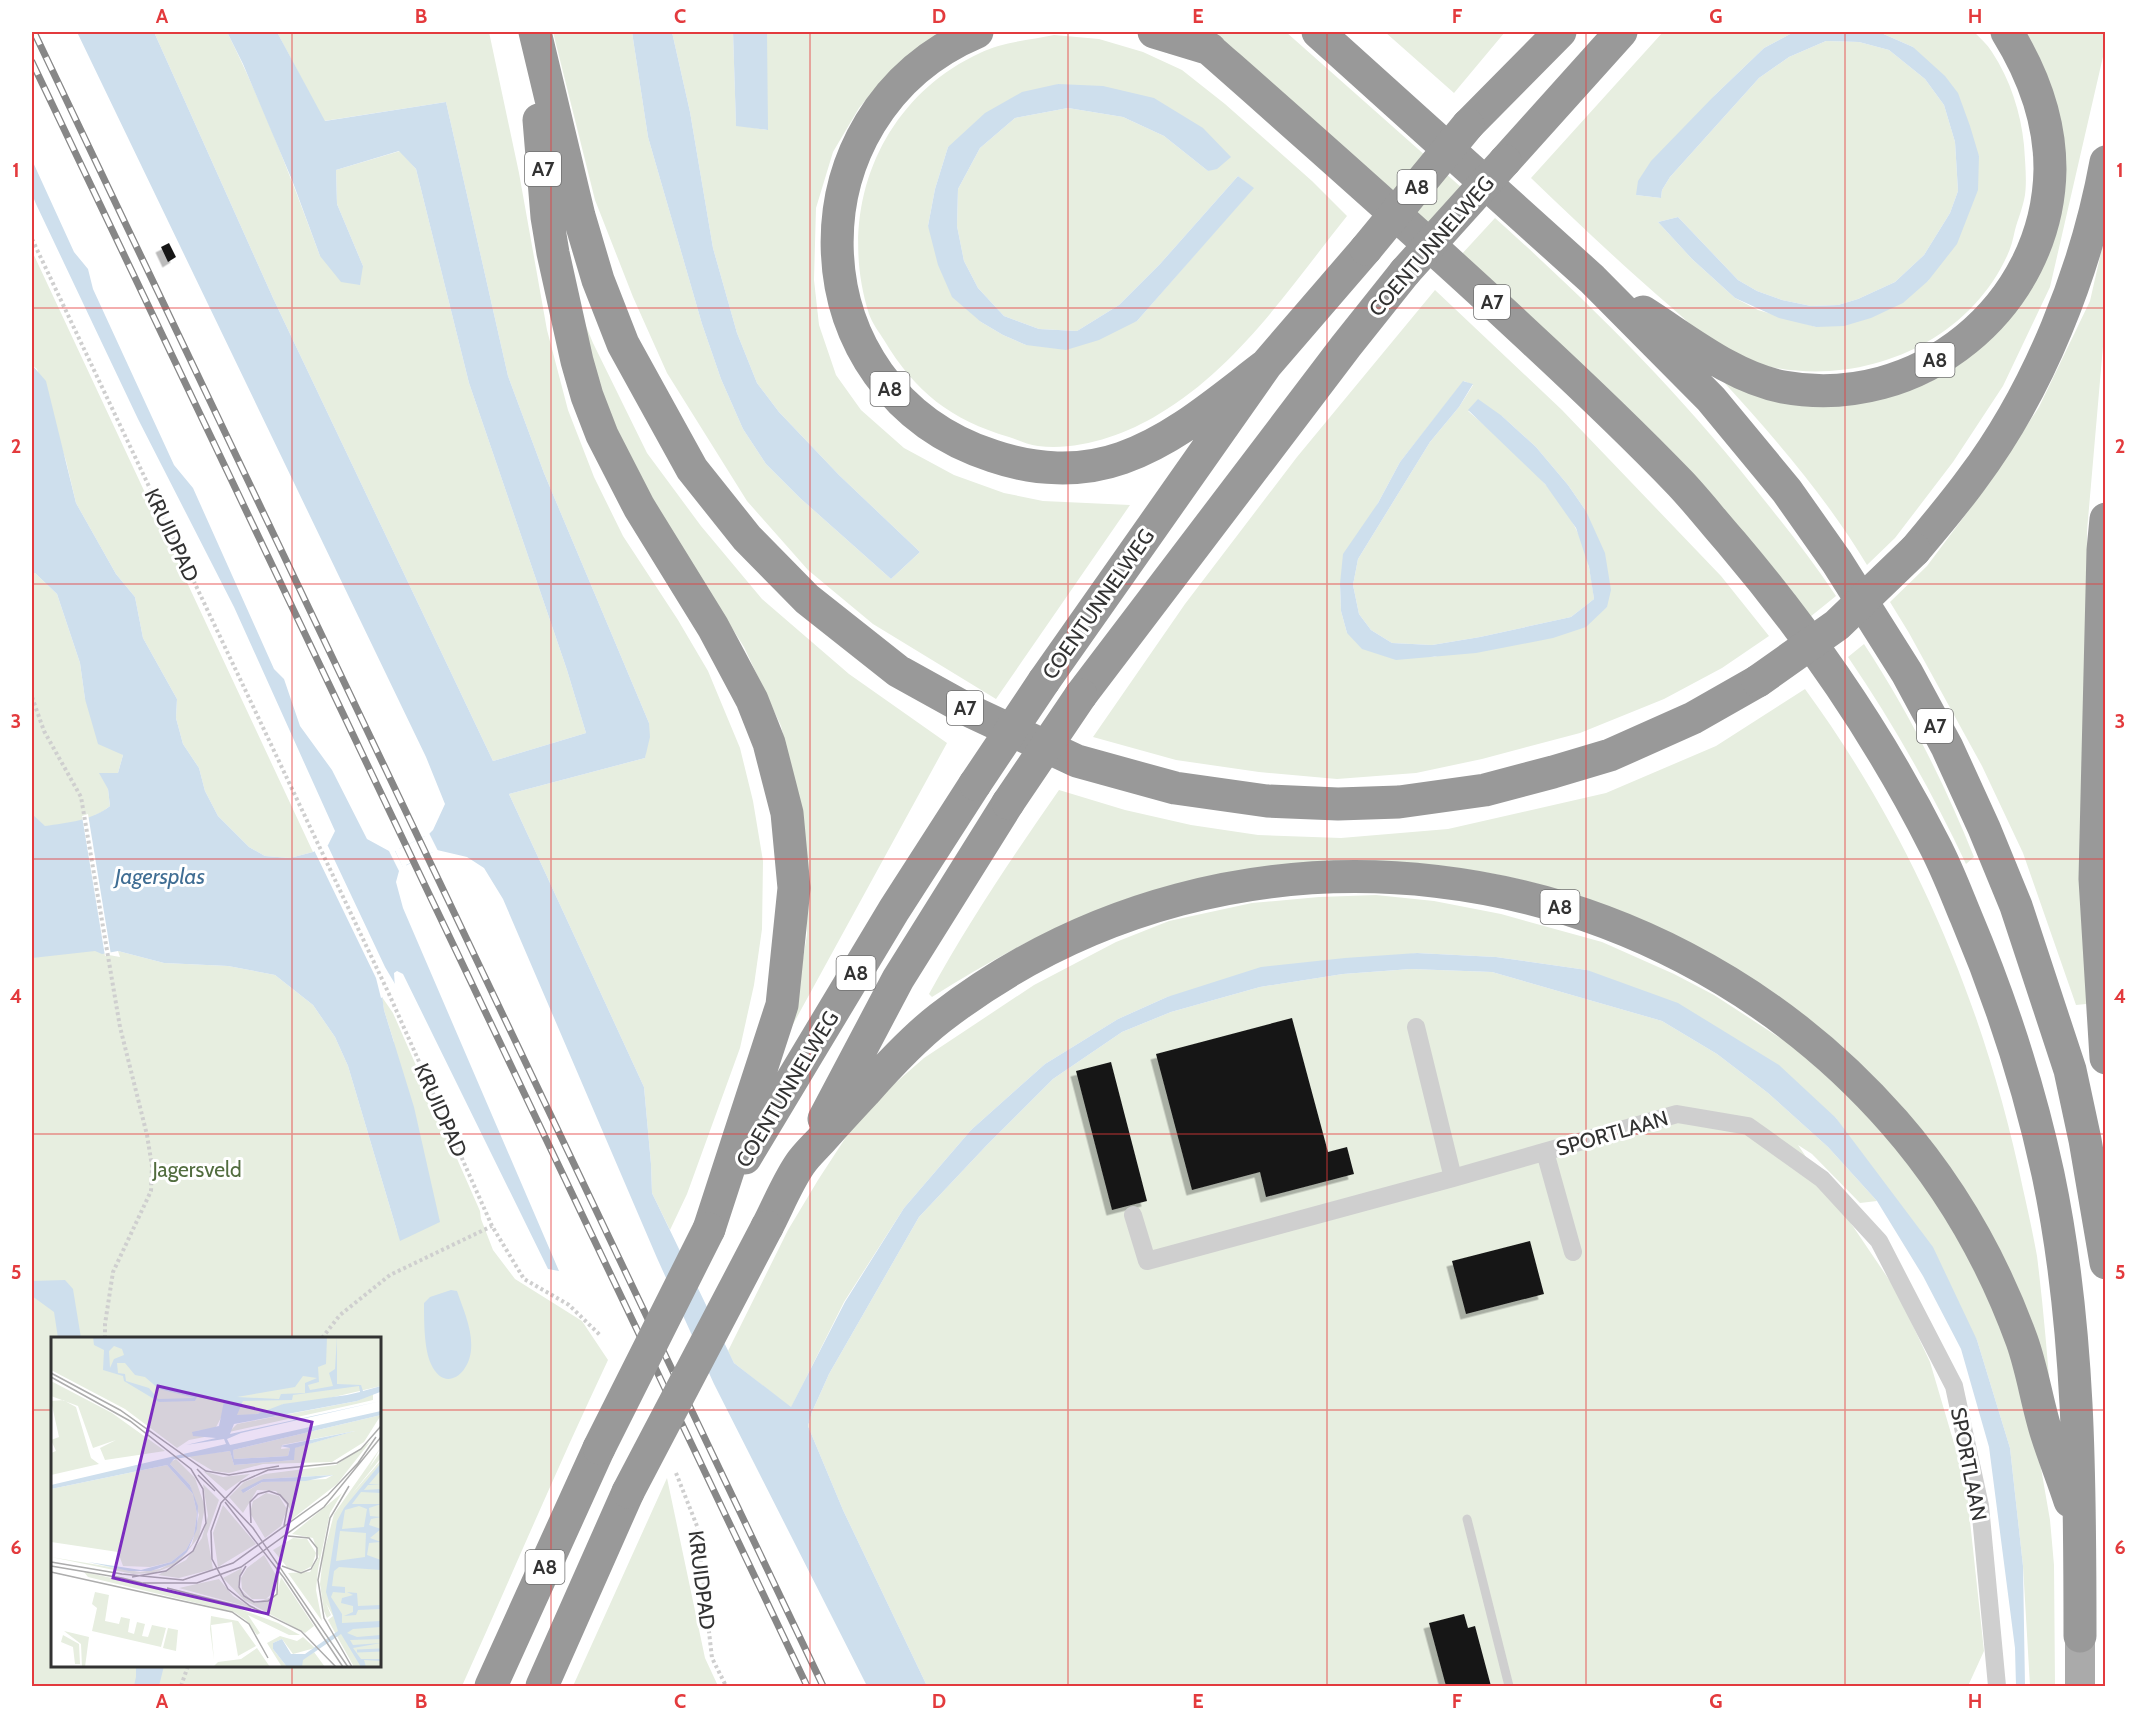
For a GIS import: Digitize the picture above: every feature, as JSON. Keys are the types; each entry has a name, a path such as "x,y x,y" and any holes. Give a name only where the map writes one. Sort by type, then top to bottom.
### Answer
{"highway":[{"name":"A7","path":"533,32 576,206 598,280 623,344 692,469 747,538 807,599 898,670 972,712 1077,761 1175,788 1267,801 1338,804 1400,802 1485,790 1610,755 1693,717 1758,681 1837,625 1915,550 1973,479 2025,396 2064,308 2097,208 2106,162"},
{"name":"A7","path":"533,32 550,236 564,306 587,396 602,435 639,507 713,627 752,700 770,743 787,813 794,888 782,1005 736,1161"},
{"name":"A8","path":"977,32 953,42 934,54 896,86 866,129 846,177 837,229 839,280 855,335 873,368 886,384 924,421 958,443 981,453 1017,463 1063,469 1085,467 1122,458 1166,437 1190,422 1266,365"},
{"path":"1154,32 1200,40"},
{"name":"A7","path":"1318,32 1592,279 1711,399 1787,491 1837,562 1901,663 1947,747 2016,906 2070,1070 2098,1209 2106,1263"},
{"name":"COENTUNNELWEG","path":"736,1161 975,784 1044,681 1266,365 1366,249 1468,125 1560,32"},
{"name":"COENTUNNELWEG","path":"801,1163 898,979 1008,804 1081,695 1346,346 1405,272 1621,32"},
{"name":"A8","path":"1592,279 1731,367 1782,387 1820,391 1860,389 1901,377 1941,357 1976,332 2006,298 2028,259 2044,214 2050,168 2046,122 2031,75 2007,32"},
{"name":"A7","path":"1200,40 1463,275 1603,405 1683,486 1781,603 1851,700 1898,776 1937,850 1991,977 2019,1060 2048,1176 2062,1260 2072,1345 2079,1439 2080,1528"},
{"path":"2106,519 2103,550 2095,879 2106,1058"},
{"name":"A8","path":"542,1686 628,1492 801,1163 884,1071 936,1021 977,991 1060,944 1130,914 1197,895 1268,882 1329,877 1413,878 1479,887 1539,900 1652,940 1702,966 1748,994 1809,1038 1895,1122 1941,1179 1968,1224 2002,1292 2022,1343 2037,1389 2046,1432 2080,1528"},
{"name":"A8","path":"491,1686 599,1448 709,1229 736,1161"},
{"path":"2080,1528 2080,1636"}],"main road":[{"path":"2080,1636 2080,1686"}],"street":[{"path":"1416,1027 1453,1178"},
{"name":"SPORTLAAN","path":"1133,1215 1147,1261 1453,1178 1677,1114 1748,1126 1822,1179 1879,1241 1954,1386 1980,1506 1997,1686"},
{"path":"1545,1152 1573,1252"}],"lane":[{"path":"1467,1519 1509,1686"}],"path":[{"name":"KRUIDPAD","path":"32,239 389,994 492,1226 524,1279 569,1305 601,1336"},
{"path":"32,697 44,731 81,797 120,1027 147,1135 152,1166 151,1191 113,1272 105,1337"},
{"path":"323,1337 340,1315 390,1275 492,1226"},
{"name":"KRUIDPAD","path":"676,1473 697,1526 712,1658 726,1686"},
{"path":"181,1686 187,1667"}],"green space":[{"path":"154,32 227,32 276,142 320,256 363,266 337,204 336,170 400,151 416,169 469,383 567,670 586,733 493,761 273,298"},
{"path":"277,32 489,32 519,173 547,330 568,410 594,477 623,536 708,671 740,748 753,801 763,861 762,929 754,985 740,1048 687,1194 670,1230 652,1193 644,1087 509,794 645,758 649,723 544,473 508,376 446,102 324,121"},
{"path":"553,32 632,32 648,137 702,324 721,379 743,429 766,464 800,498 891,579 920,552 839,475 779,412 757,383 737,333 713,248 690,112 672,32 733,32 736,125 767,130 767,32 956,32 904,61 878,85 859,108 833,152 816,208 814,280 819,325 836,375 861,410 904,448 954,475 1004,493 1043,501 1130,505 996,699 873,624 808,570 747,501 667,373 633,297 595,200"},
{"path":"1212,32 1286,32 1462,188 1429,226"},
{"path":"1385,32 1505,32 1454,93"},
{"path":"1663,32 1794,32 1764,48 1715,95 1636,195 1661,198 1662,190 1670,177 1759,78 1789,57 1826,41 1859,42 1889,50 1925,79 1944,105 1955,142 1958,191 1950,213 1924,255 1895,282 1858,299 1838,305 1811,306 1782,300 1757,291 1738,280 1678,217 1658,222 1692,259 1735,298 1758,310 1816,327 1928,281 1979,156 1913,47 1879,32 1974,32 1992,52 2014,97 2024,145 2026,170 2025,195 2011,247 1987,290 1960,318 1929,341 1893,358 1856,368 1817,371 1778,368 1730,354 1704,336 1618,260 1531,178"},
{"path":"2015,32 2105,32 2105,48 2050,287 2003,386 1953,462 1895,538 1867,565 1799,468 1721,379 1884,398 1930,382 1968,356 2058,196"},
{"path":"1054,35 1099,39 1143,52 1182,70 1225,104 1312,181 1347,216 1262,324 1214,373 1187,395 1146,422 1117,435 1085,444 1054,447 1027,444 969,422 936,402 908,375 869,314 860,275 858,236 863,198 875,162 892,128 916,99 945,73 980,53 1007,44","holes":["1058,84 1230,157 1208,171 1164,136 1123,117 1068,108 1015,118 980,148 958,189 957,226 964,261 978,288 1004,316 1039,329 1077,331 1119,305 1160,264 1238,176 1253,188 1137,321 1026,345 1003,335 981,322 928,226 935,189 948,147"]},
{"path":"1495,218 1567,284 1670,389 1793,536 1836,596 1810,617 1460,256"},
{"path":"2105,235 2105,323 2087,531 2086,1004 2076,1005 2023,853 1982,766 1890,602 1927,566 1987,486 2039,407 2090,301"},
{"path":"32,251 313,852 290,858 265,856 249,847 218,816 205,791 199,768 183,744 176,718 177,699 143,638 135,597 116,574 76,503 66,461 37,369 32,365"},
{"path":"1435,290 1562,410 1721,576 1769,636 1722,668 1664,699 1580,733 1482,759 1416,773 1337,779 1259,772 1176,760 1093,737 1185,604 1297,457","holes":["1464,381 1473,385 1459,407 1430,442 1358,559 1353,585 1359,614 1371,630 1392,643 1432,645 1571,617 1594,599 1583,544 1565,510 1527,464 1468,411 1502,416 1536,447 1568,485 1586,511 1607,607 1434,657 1347,633 1341,611 1340,584 1378,503 1400,462"]},
{"path":"578,307 593,343 647,453 701,526 762,599 849,674 947,743 791,1028 807,935 806,863 799,802 781,726 744,647 621,449 599,390"},
{"name":"Jagersveld","path":"32,573 35,573 57,594 80,663 85,699 123,755 118,773 108,789 110,806 95,815 109,955 120,957 118,951 164,963 228,966 275,975 313,1005 335,1037 348,1066 397,1231 394,1042 382,997 393,1013 480,1211 493,1250 515,1279 582,1321 608,1360 462,1686 32,1686"},
{"path":"1864,644 1910,721 1950,802 1974,857 1966,864 1911,758 1848,657"},
{"path":"1805,689 1844,746 1880,805 1912,865 1967,991 1989,1056 2007,1122 2032,1231 2037,1256 2051,1401 1906,1112 1855,1060 1782,999 1743,973 1695,946 1612,908 1524,880 1452,867 1364,862 1274,867 1187,882 1118,902 1036,938 932,997 929,994 991,890 1059,790 1125,810 1191,825 1258,835 1341,838 1448,829 1606,793 1716,746"},
{"path":"1376,895 1434,901 1501,914 1602,942 1674,974 1714,995 1794,1047 1883,1128 1954,1228 1990,1299 2021,1380 2037,1445 2050,1520 2054,1565 2055,1686 2030,1686 2023,1566 2010,1448 1977,1340 1836,1118 1587,970 1496,957 1417,953 1167,997 1118,1019 1045,1064 971,1130 904,1208 844,1302 791,1408 734,1363 728,1351 788,1230 818,1180 848,1134 877,1099 924,1058 1034,985 1116,942 1169,921 1252,903"},
{"path":"1411,969 1492,972 1662,1021 1717,1054 1768,1093 1828,1147 1877,1201 1860,1203 1812,1154 1798,1145 1896,1290 1930,1362 1966,1484 1984,1651 1968,1686 927,1686 843,1510 808,1426 829,1374 919,1217 1053,1079 1122,1032 1171,1012 1260,987 1343,974"},
{"path":"667,1478 705,1658 718,1686 573,1686"}],"water":[{"path":"77,32 154,32 273,298 493,761 586,733 567,670 469,383 416,169 399,151 336,170 337,204 363,266 360,285 341,282 320,256 292,180 227,32 277,32 325,121 446,102 508,376 544,473 649,723 650,737 645,758 509,794 644,1087 652,1193 734,1363 791,1407 845,1302 904,1208 971,1130 1045,1064 1118,1019 1167,997 1261,967 1345,958 1417,953 1496,957 1587,970 1678,1003 1779,1065 1836,1118 1933,1247 1977,1340 2010,1448 2023,1566 2025,1686 2016,1686 2015,1648 1989,1447 1961,1349 1923,1276 1877,1201 1828,1147 1768,1093 1717,1054 1662,1021 1492,972 1411,969 1343,974 1260,987 1171,1012 1122,1032 1053,1079 919,1217 829,1374 808,1426 843,1510 927,1686 867,1686 714,1384 657,1258 503,899 484,868 467,857 437,850 403,867 395,851 429,834 445,804 426,757"},
{"path":"632,32 672,32 690,112 713,248 737,333 757,383 779,412 839,475 920,552 891,579 800,498 766,464 743,429 721,379 702,324 648,137"},
{"path":"733,32 767,32 768,130 736,126"},
{"path":"1794,32 1879,32 1913,47 1945,76 1958,93 1979,156 1978,190 1957,244 1928,281 1903,303 1871,318 1844,326 1816,327 1779,318 1735,298 1692,259 1658,222 1678,217 1738,280 1757,291 1782,300 1811,306 1838,305 1858,299 1895,282 1924,255 1950,213 1958,191 1955,142 1944,105 1925,79 1889,50 1859,42 1826,41 1789,57 1759,78 1670,177 1662,190 1661,198 1636,195 1638,181 1651,161 1764,48"},
{"path":"1058,84 1103,86 1154,98 1203,128 1231,157 1217,169 1208,171 1164,136 1123,117 1068,108 1015,118 980,148 958,189 957,226 964,261 978,288 1004,316 1039,329 1077,331 1119,305 1160,264 1238,176 1254,188 1137,321 1099,340 1066,350 1026,345 1003,335 981,322 952,297 938,265 928,226 935,189 948,147 985,113 1022,92"},
{"name":"Jagersplas","path":"32,160 74,252 88,269 93,289 174,465 193,488 274,669 284,679 300,726 332,770 367,839 389,851 399,871 396,882 403,908 559,1271 548,1269 403,974 397,971 394,973 395,988 382,995 384,1010 414,1107 440,1222 400,1241 348,1066 335,1037 313,1005 275,975 228,966 164,963 118,951 102,954 95,951 32,958 32,814 45,826 79,820 103,811 110,806 108,789 99,773 118,773 123,755 98,744 85,699 80,663 57,594 35,573 32,573 32,365 46,381 76,503 116,574 135,597 143,638 177,699 176,718 183,744 199,768 205,791 218,816 249,847 265,856 290,858 313,852 328,845 335,831 234,607 138,419 36,204 32,194"},
{"path":"1463,381 1473,384 1459,407 1430,442 1358,559 1353,585 1359,614 1371,630 1392,643 1432,645 1571,617 1594,599 1589,567 1576,528 1545,484 1468,410 1478,399 1502,416 1536,447 1568,485 1586,511 1605,553 1611,590 1607,607 1586,627 1553,638 1476,653 1396,660 1362,649 1347,633 1341,611 1340,584 1343,554 1378,503 1400,462"},
{"path":"65,1280 73,1289 81,1337 58,1337 54,1312 32,1296 32,1281"},
{"path":"451,1290 457,1291 467,1320 471,1350 466,1367 461,1373 449,1379 442,1378 436,1373 429,1358 425,1334 424,1303 430,1297"},
{"path":"136,1667 164,1667 159,1686 134,1686"}],"pier":[{"path":"88,814 111,955 105,956 82,816"},
{"path":"428,831 439,853 435,855 433,852 406,865 407,868 404,870 394,848 397,846 399,849 425,836 424,833"},
{"path":"326,842 385,967 398,989 381,998 376,978 313,848"}],"building":[{"path":"169,243 176,257 168,262 161,247"},
{"path":"1292,1018 1328,1152 1347,1147 1354,1174 1266,1197 1260,1172 1192,1190 1156,1054"},
{"path":"1111,1062 1147,1201 1112,1210 1076,1071"},
{"path":"1530,1241 1544,1294 1466,1314 1452,1261"},
{"path":"1464,1614 1468,1628 1475,1626 1491,1686 1446,1686 1429,1623"}],"railway":[{"path":"34,32 823,1686"},
{"path":"32,62 807,1686"}]}
